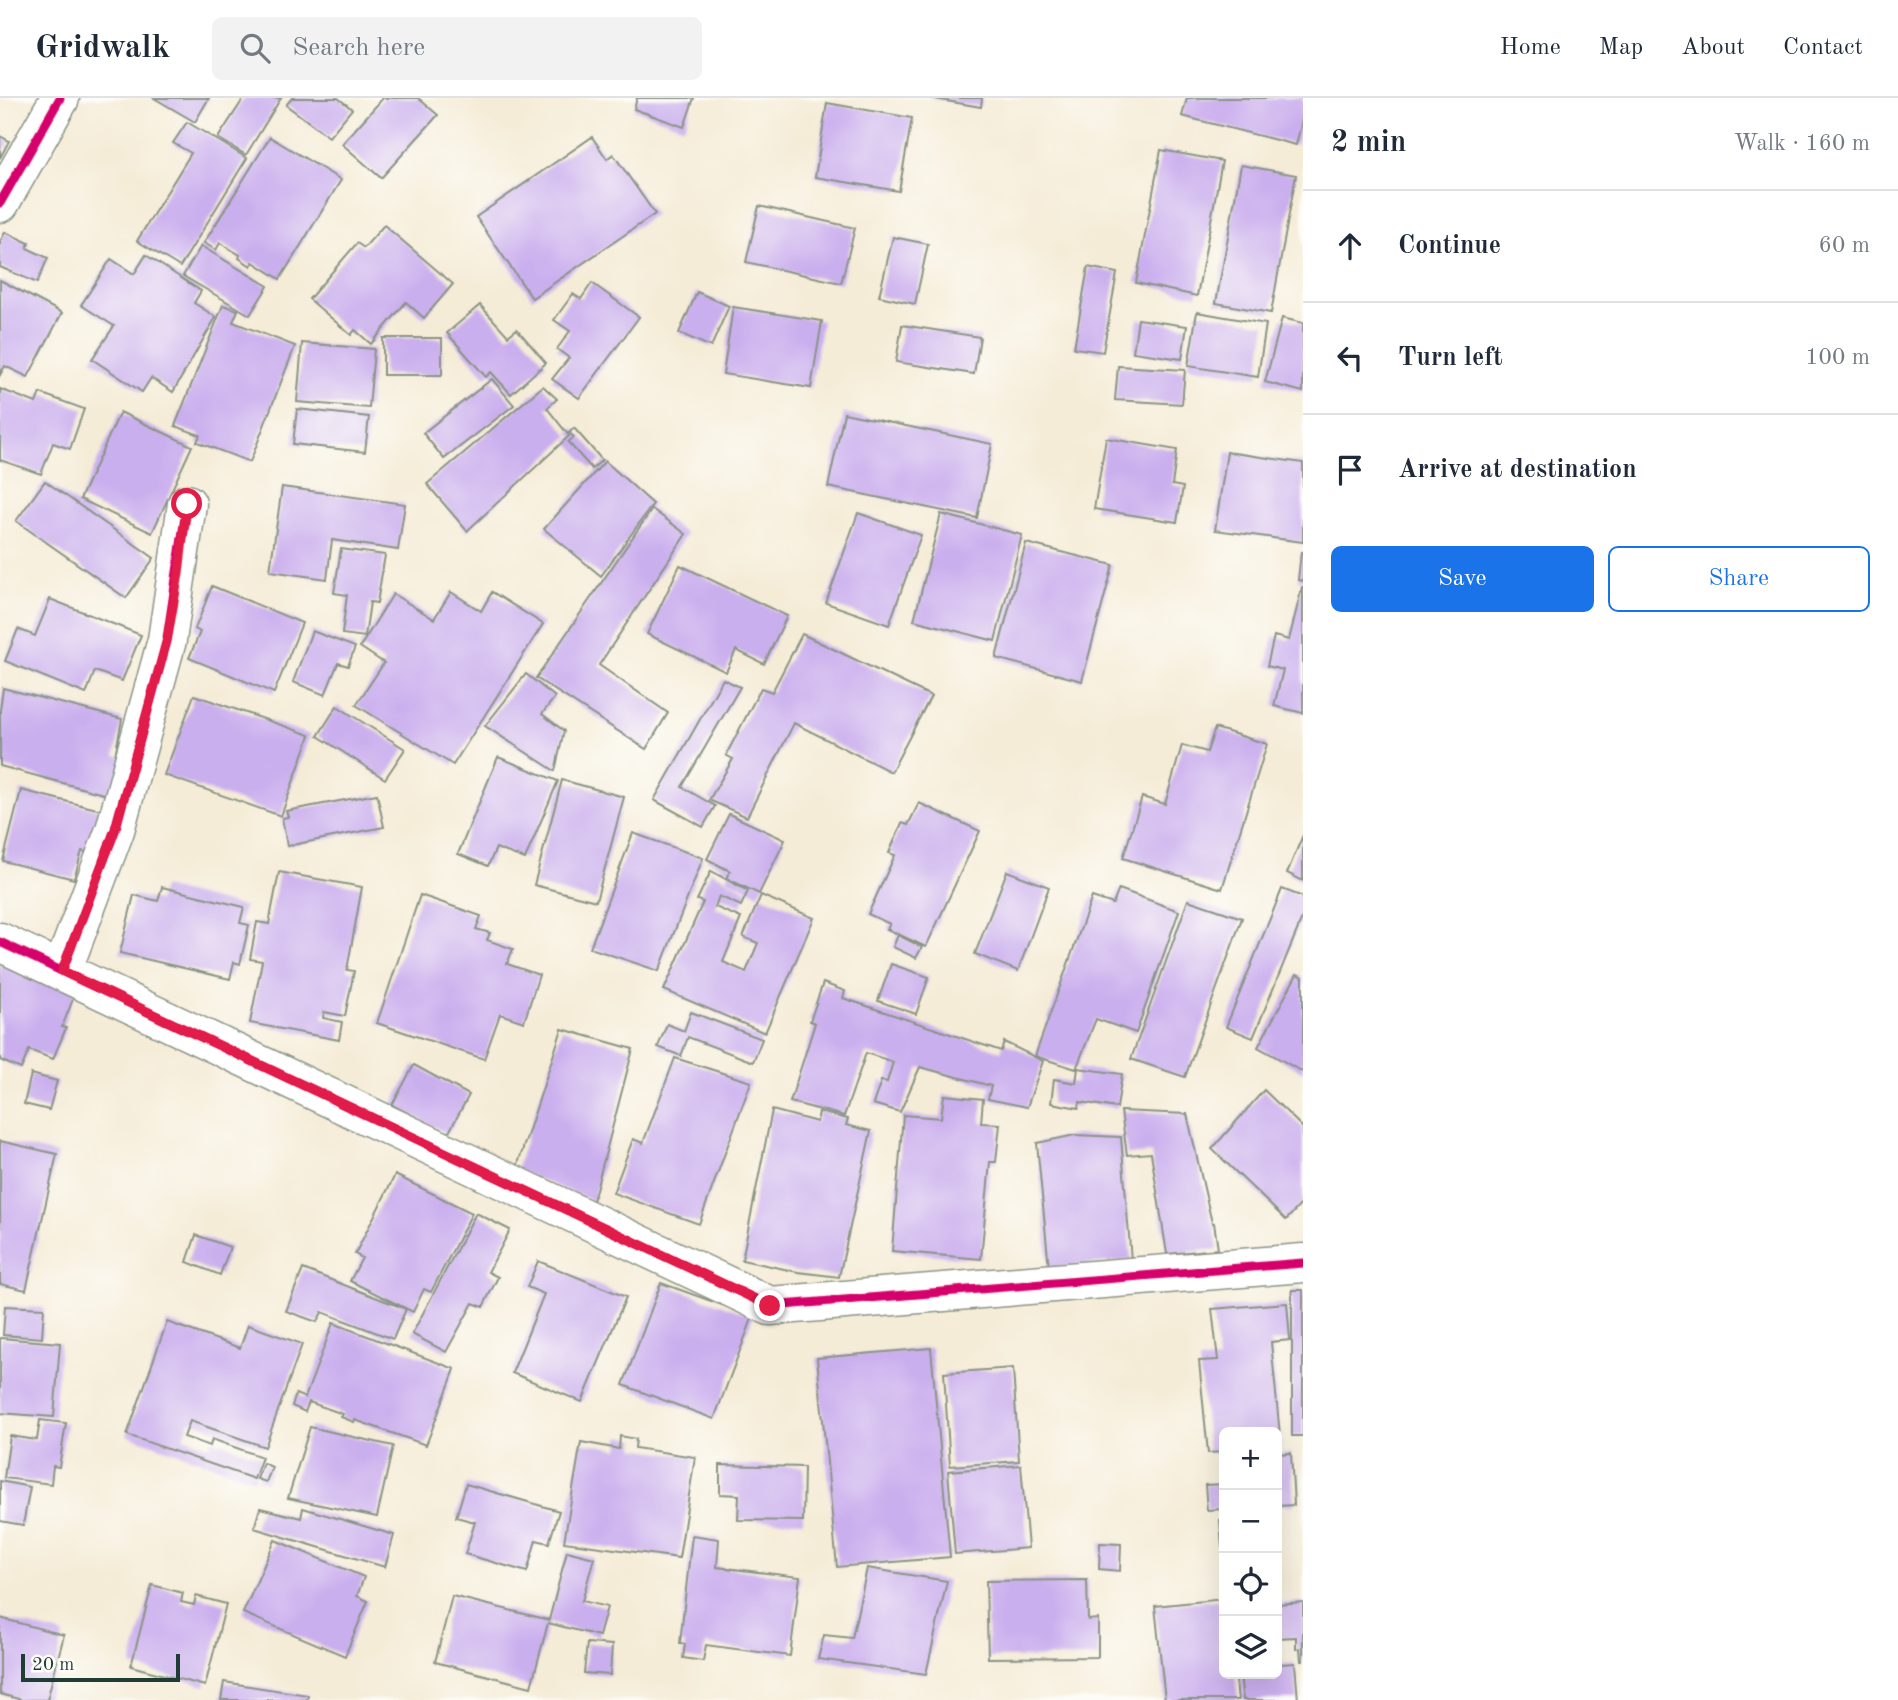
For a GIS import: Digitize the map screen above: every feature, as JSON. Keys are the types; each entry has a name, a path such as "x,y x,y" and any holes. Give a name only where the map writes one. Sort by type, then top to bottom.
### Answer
{"street":[{"path":"0,203 60,98"},
{"path":"62,971 115,830 167,640 179,574 187,504"},
{"path":"0,942 770,1306 1303,1263"}],"building":[{"path":"154,98 209,98 195,122"},
{"path":"244,98 281,98 246,155 218,138"},
{"path":"292,98 338,98 352,109 329,137 286,105"},
{"path":"383,98 418,98 438,115 381,178 342,144"},
{"path":"637,98 694,98 684,127 634,109"},
{"path":"929,98 982,98 981,107"},
{"path":"1187,98 1303,98 1303,116 1296,145 1182,116"},
{"path":"827,103 912,118 899,191 815,177"},
{"path":"187,122 247,158 180,267 137,241 191,153 173,143"},
{"path":"0,136 9,141 0,158"},
{"path":"270,137 341,180 280,279 253,262 251,266 239,258 240,255 220,243 216,250 204,243"},
{"path":"592,137 607,159 613,154 655,214 532,298 476,217"},
{"path":"1161,150 1222,161 1197,296 1136,283"},
{"path":"1241,165 1296,175 1271,313 1216,303"},
{"path":"759,206 855,228 841,283 746,262"},
{"path":"384,225 453,284 424,318 406,302 371,344 355,330 351,335 309,299 357,243 364,248"},
{"path":"5,232 29,243 27,248 48,258 37,283 0,267 0,242"},
{"path":"893,237 928,244 915,304 879,296"},
{"path":"201,246 268,286 250,315 183,276"},
{"path":"146,255 201,291 194,303 216,317 173,392 151,378 142,392 92,359 114,326 81,305 111,259 134,274"},
{"path":"1088,267 1117,273 1103,352 1074,348"},
{"path":"0,280 62,313 28,377 5,366 0,375"},
{"path":"592,283 639,317 579,398 552,379 569,358 557,349 570,331 554,320 573,294 581,299"},
{"path":"697,292 729,306 711,347 679,333"},
{"path":"223,305 238,310 233,322 295,346 250,462 197,442 200,435 175,426"},
{"path":"480,305 508,336 517,329 546,363 511,394 491,372 486,377 447,333"},
{"path":"733,307 822,321 811,388 723,374"},
{"path":"1197,312 1266,324 1258,377 1188,366"},
{"path":"1282,318 1303,323 1303,392 1265,382"},
{"path":"1138,319 1187,326 1182,359 1133,352"},
{"path":"902,325 980,337 974,374 896,362"},
{"path":"383,338 442,338 442,375 383,375"},
{"path":"302,343 374,349 369,408 297,402"},
{"path":"1118,366 1185,370 1182,404 1115,400"},
{"path":"492,379 514,405 444,459 423,433"},
{"path":"543,386 557,399 547,408 569,436 467,531 427,484"},
{"path":"0,389 36,403 40,393 84,409 70,449 53,443 41,474 0,460"},
{"path":"297,409 369,417 365,452 293,444"},
{"path":"120,412 192,446 152,533 80,499"},
{"path":"844,413 992,444 977,518 828,487"},
{"path":"574,428 602,460 592,469 568,442 574,437 569,433"},
{"path":"1106,438 1177,450 1172,485 1183,487 1177,522 1094,509"},
{"path":"1227,452 1303,463 1303,542 1215,530"},
{"path":"605,461 653,504 601,576 544,529"},
{"path":"45,481 154,558 126,598 16,521"},
{"path":"282,487 405,504 398,550 332,540 327,579 270,571"},
{"path":"652,509 686,534 599,665 668,713 646,749 536,678"},
{"path":"858,513 921,535 889,625 826,603"},
{"path":"941,514 1022,535 995,641 914,620"},
{"path":"1026,543 1113,565 1082,681 996,658"},
{"path":"341,549 385,555 377,603 370,602 365,637 342,634 347,595 334,593"},
{"path":"1303,552 1303,581 1298,580"},
{"path":"680,565 787,616 764,664 736,650 726,672 647,634"},
{"path":"212,586 302,623 274,693 189,658 200,632 195,629"},
{"path":"1302,587 1303,713 1274,706 1283,670 1267,666 1274,636 1289,640"},
{"path":"451,592 481,611 492,592 543,624 453,765 356,705 384,663 360,647 393,594 434,619"},
{"path":"50,599 141,635 122,681 95,671 86,694 5,661 18,629 35,636"},
{"path":"312,631 355,647 348,666 338,663 325,695 293,682"},
{"path":"802,634 931,696 891,772 794,723 747,817 709,800 733,759 726,755 761,688 772,692"},
{"path":"526,674 555,697 542,714 564,731 555,771 485,726"},
{"path":"723,679 740,687 682,787 715,806 703,827 654,800"},
{"path":"3,688 122,719 115,756 126,758 118,798 0,766 0,710"},
{"path":"194,695 310,735 281,816 164,775"},
{"path":"337,706 405,749 385,779 318,736"},
{"path":"1215,728 1267,744 1222,889 1123,858 1142,797 1165,804 1182,745 1207,752"},
{"path":"498,757 558,781 525,859 496,848 488,866 458,854"},
{"path":"562,780 624,797 596,901 534,885"},
{"path":"21,790 109,812 97,855 82,851 74,879 3,861"},
{"path":"377,794 384,827 287,846 282,818 288,817 286,811"},
{"path":"919,803 980,831 926,947 887,929 890,924 868,914 895,855 889,853 902,823 908,825"},
{"path":"729,814 785,840 759,894 726,878 730,871 707,859"},
{"path":"633,833 703,858 659,971 590,948"},
{"path":"1303,835 1303,881 1287,873"},
{"path":"711,871 748,891 741,906 719,896 715,907 741,918 723,962 746,972 758,943 743,937 761,895 814,918 765,1033 664,990 703,902 697,900"},
{"path":"1007,871 1049,887 1018,971 975,954"},
{"path":"279,872 362,887 347,970 354,971 345,1016 324,1012 323,1018 342,1022 339,1040 250,1023 262,961 250,959 257,922 269,924"},
{"path":"162,887 244,907 240,923 249,925 240,964 234,962 230,979 120,953 134,895 158,901"},
{"path":"1119,889 1179,911 1136,1033 1096,1019 1076,1069 1035,1056 1092,897 1113,904"},
{"path":"1282,889 1303,897 1303,916 1253,1038 1226,1027"},
{"path":"420,895 481,916 476,929 490,933 487,940 513,949 507,964 539,975 524,1022 500,1014 484,1059 377,1023"},
{"path":"1188,900 1242,918 1185,1077 1131,1059"},
{"path":"898,935 922,947 916,958 893,947"},
{"path":"0,959 77,989 62,1027 66,1028 53,1059 29,1050 21,1069 0,1060"},
{"path":"891,964 929,977 916,1014 878,1001"},
{"path":"1297,974 1303,977 1303,1072 1258,1047"},
{"path":"823,983 845,991 843,998 1001,1051 1004,1042 1043,1061 1027,1107 988,1099 991,1086 920,1067 900,1112 873,1104 881,1081 887,1082 893,1062 866,1053 844,1116 790,1102 815,1023 810,1021"},
{"path":"691,1012 762,1039 753,1062 688,1037 681,1056 658,1047 667,1024 684,1031"},
{"path":"562,1029 633,1049 593,1201 516,1170"},
{"path":"675,1058 751,1082 699,1224 613,1193 633,1139 643,1143"},
{"path":"414,1065 469,1095 448,1134 392,1105"},
{"path":"1078,1068 1122,1074 1117,1108 1080,1102 1079,1108 1051,1103 1054,1079 1076,1083"},
{"path":"31,1074 57,1081 49,1110 24,1104"},
{"path":"1264,1090 1303,1128 1303,1202 1286,1220 1212,1149"},
{"path":"944,1095 983,1099 981,1123 1000,1124 996,1162 990,1162 981,1259 892,1251 903,1115 941,1118"},
{"path":"772,1110 817,1122 819,1112 848,1119 846,1125 871,1131 839,1277 798,1272 742,1260"},
{"path":"1121,1111 1187,1114 1218,1249 1167,1254 1151,1153 1127,1155"},
{"path":"1075,1135 1121,1137 1131,1260 1049,1268 1037,1143"},
{"path":"0,1141 57,1154 26,1290 0,1284"},
{"path":"395,1175 472,1213 431,1292 424,1289 413,1312 350,1281 362,1258 355,1254"},
{"path":"476,1213 510,1230 488,1272 498,1277 483,1307 473,1303 446,1352 412,1334"},
{"path":"196,1235 230,1247 220,1275 187,1262"},
{"path":"538,1261 626,1297 582,1402 512,1373 544,1294 527,1287"},
{"path":"303,1269 406,1309 393,1339 322,1312 317,1322 286,1311"},
{"path":"661,1283 753,1316 714,1419 623,1385"},
{"path":"1292,1290 1303,1290 1303,1436 1292,1436"},
{"path":"1287,1303 1290,1340 1271,1342 1279,1427 1219,1427 1219,1452 1208,1453 1199,1361 1218,1360 1212,1309"},
{"path":"5,1306 44,1308 42,1338 3,1335"},
{"path":"167,1322 240,1348 248,1325 302,1344 265,1447 190,1421 184,1437 210,1446 212,1439 262,1457 254,1479 127,1435"},
{"path":"333,1323 455,1369 426,1445 355,1420 354,1422 341,1417 343,1414 309,1402 305,1412 292,1406 296,1394 305,1398"},
{"path":"0,1338 60,1343 54,1417 0,1413"},
{"path":"931,1348 950,1557 837,1567 817,1358"},
{"path":"1013,1368 1019,1461 950,1466 944,1373"},
{"path":"40,1420 66,1423 59,1467 53,1466 51,1484 4,1478 10,1436 37,1440"},
{"path":"310,1427 393,1446 377,1517 288,1498"},
{"path":"620,1436 636,1439 635,1448 695,1457 679,1558 564,1542 581,1442 619,1449"},
{"path":"1291,1453 1294,1505 1282,1506 1282,1454"},
{"path":"263,1463 272,1467 266,1482 257,1479"},
{"path":"720,1465 804,1467 803,1521 738,1520 739,1495 720,1494"},
{"path":"1021,1465 1028,1548 955,1554 948,1471"},
{"path":"0,1481 30,1487 23,1525 0,1521"},
{"path":"466,1484 559,1511 549,1543 536,1540 527,1572 465,1554 475,1522 456,1517"},
{"path":"1219,1484 1219,1509 1207,1510 1205,1485"},
{"path":"260,1508 301,1518 303,1508 394,1535 385,1567 254,1528"},
{"path":"692,1535 719,1539 717,1567 800,1577 790,1656 706,1645 703,1661 683,1658 685,1644 680,1643"},
{"path":"275,1540 364,1577 357,1596 368,1601 345,1656 243,1613"},
{"path":"1100,1543 1121,1544 1120,1571 1099,1569"},
{"path":"567,1551 594,1558 582,1601 607,1607 599,1636 548,1623 531,1687 435,1662 452,1596 549,1620"},
{"path":"867,1568 947,1581 926,1674 818,1659 824,1635 852,1638"},
{"path":"1087,1580 1088,1620 1098,1619 1098,1657 988,1658 986,1581"},
{"path":"152,1585 183,1593 181,1602 194,1605 196,1596 226,1604 205,1686 131,1666"},
{"path":"1219,1600 1219,1679 1236,1679 1238,1700 1165,1700 1155,1606"},
{"path":"1303,1602 1303,1661 1300,1648 1296,1649 1296,1637 1282,1638 1282,1604"},
{"path":"0,1618 64,1635 47,1700 22,1700 0,1694"},
{"path":"587,1643 612,1645 610,1675 584,1673"},
{"path":"1295,1663 1298,1700 1243,1700 1241,1679 1282,1679 1282,1664"},
{"path":"224,1682 308,1695 307,1700 221,1700"}],"cycle path":[{"path":"0,203 60,98"},
{"path":"62,971 115,830 167,640 187,504"},
{"path":"0,942 770,1306 1303,1263"}],"route":[{"path":"187,504 179,574 167,640 115,830 62,971 770,1306"}]}
